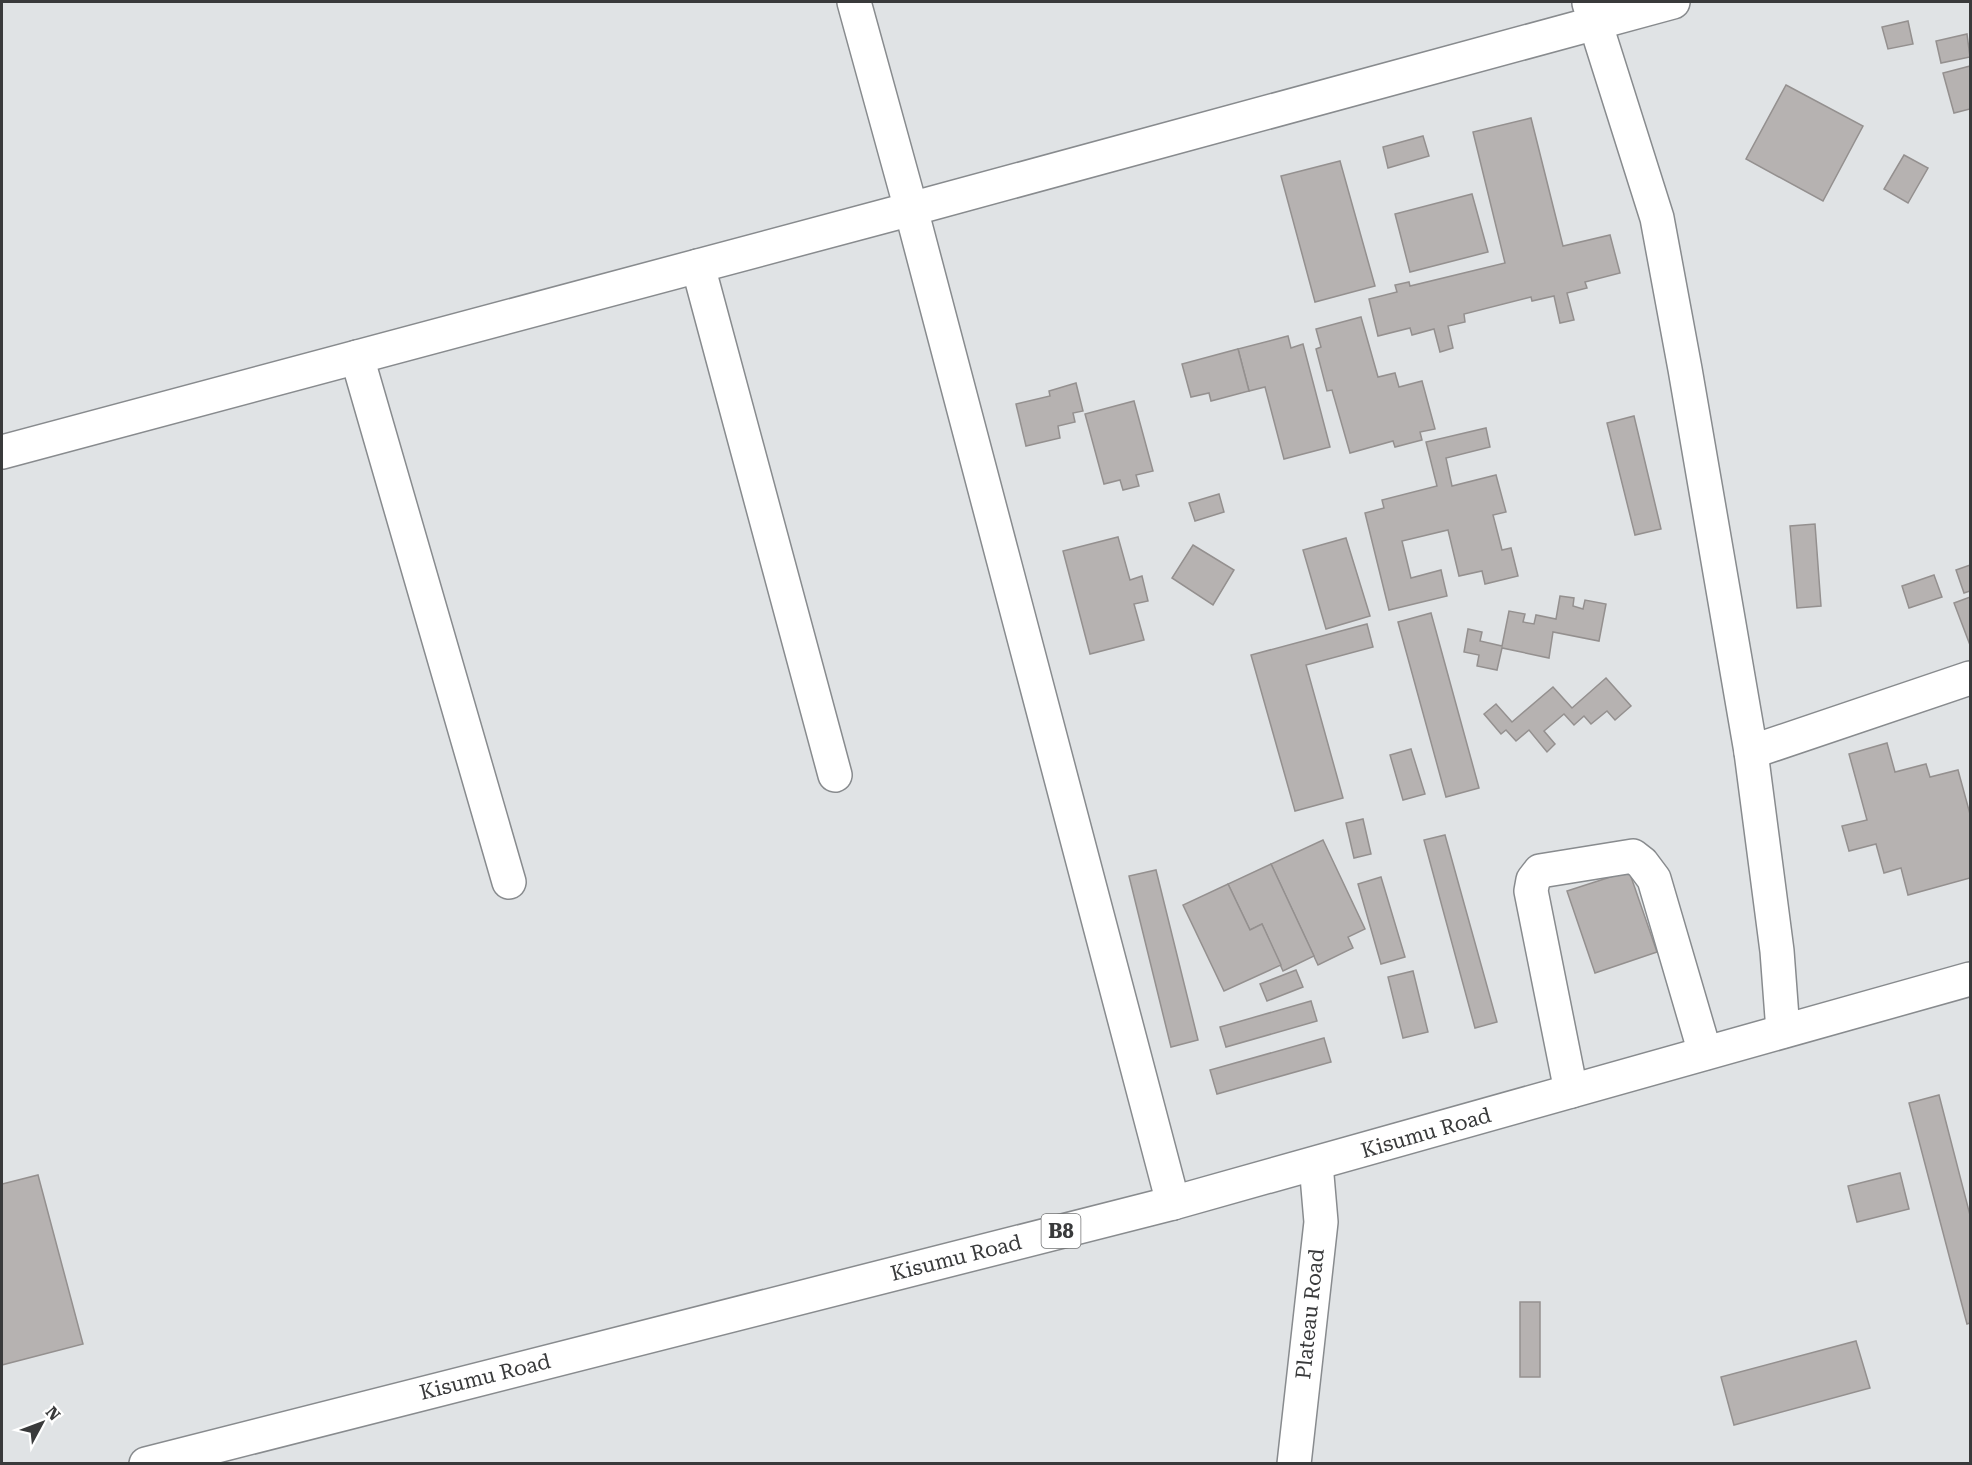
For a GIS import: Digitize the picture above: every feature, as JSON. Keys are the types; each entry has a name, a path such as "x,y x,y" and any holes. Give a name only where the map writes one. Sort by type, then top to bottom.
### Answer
{"main road":[{"path":"854,2 911,209 1173,1203"},
{"path":"2,452 911,209 1591,12 1673,2"},
{"path":"1591,12 1657,218 1751,752 1777,951 1783,1031"},
{"path":"698,266 835,775"},
{"path":"357,357 509,882"},
{"path":"1751,752 1971,678"},
{"path":"1571,1091 1531,891 1533,880 1540,871 1633,856 1642,863 1654,879 1705,1053"},
{"name":"Kisumu Road","path":"146,1464 1173,1203 1971,979"},
{"name":"Plateau Road","path":"1294,1464 1321,1222 1316,1164"}],"building":[{"path":"1908,21 1913,44 1888,49 1882,27"},
{"path":"1967,34 1970,57 1941,63 1936,41"},
{"path":"1970,66 1970,109 1954,113 1943,73"},
{"path":"1786,85 1863,126 1823,201 1746,159"},
{"path":"1531,118 1563,246 1610,235 1620,273 1585,282 1587,288 1567,293 1574,320 1560,323 1554,296 1532,301 1531,297 1464,314 1465,322 1448,326 1453,348 1440,352 1434,329 1412,335 1410,328 1378,336 1369,299 1397,292 1395,285 1409,282 1410,286 1505,263 1473,132"},
{"path":"1423,136 1429,156 1388,168 1383,147"},
{"path":"1904,155 1928,168 1908,203 1884,189"},
{"path":"1340,161 1375,286 1315,302 1281,176"},
{"path":"1472,194 1488,252 1410,272 1395,214"},
{"path":"1361,317 1378,377 1395,373 1399,387 1422,381 1435,429 1420,432 1422,440 1395,447 1393,441 1350,453 1332,390 1327,391 1316,349 1321,347 1316,329"},
{"path":"1288,336 1291,348 1303,344 1330,447 1284,459 1265,387 1249,391 1238,349"},
{"path":"1238,349 1249,391 1211,401 1209,393 1191,397 1182,364"},
{"path":"1076,383 1083,411 1073,413 1075,422 1058,426 1060,438 1026,446 1016,404 1050,396 1049,391"},
{"path":"1134,401 1153,471 1136,475 1139,486 1123,490 1120,480 1104,484 1085,414"},
{"path":"1634,416 1661,529 1635,535 1607,423"},
{"path":"1486,428 1490,447 1446,458 1452,486 1496,475 1506,512 1493,515 1502,550 1511,548 1518,576 1485,584 1482,571 1459,576 1448,530 1402,541 1411,578 1441,570 1447,596 1389,610 1365,513 1384,508 1382,500 1437,486 1426,442"},
{"path":"1219,494 1224,512 1195,521 1189,503"},
{"path":"1815,524 1821,606 1797,608 1790,526"},
{"path":"1118,537 1130,580 1142,576 1148,601 1134,604 1144,640 1090,654 1063,551"},
{"path":"1346,538 1370,616 1326,629 1303,550"},
{"path":"1193,545 1234,570 1213,605 1172,578"},
{"path":"1970,565 1970,591 1964,593 1956,570"},
{"path":"1934,575 1942,597 1909,608 1902,586"},
{"path":"1560,596 1574,598 1573,606 1583,609 1585,600 1606,604 1599,641 1553,632 1549,658 1502,648 1497,670 1477,666 1479,655 1464,652 1468,629 1482,632 1480,641 1502,646 1509,611 1525,614 1523,622 1534,624 1536,615 1556,619"},
{"path":"1970,597 1970,645 1954,603"},
{"path":"1431,613 1479,788 1446,797 1398,622"},
{"path":"1367,624 1373,647 1306,665 1343,798 1295,811 1251,655"},
{"path":"1606,678 1631,706 1615,720 1607,711 1591,724 1584,716 1574,725 1564,714 1544,731 1555,744 1547,752 1529,730 1516,741 1506,730 1501,734 1484,714 1496,704 1512,722 1553,687 1572,708"},
{"path":"1887,743 1895,772 1926,764 1930,777 1958,770 1970,814 1970,878 1908,895 1901,868 1884,873 1876,844 1849,851 1842,826 1867,820 1849,754"},
{"path":"1411,749 1425,794 1403,800 1390,755"},
{"path":"1363,819 1371,854 1354,858 1346,823"},
{"path":"1445,835 1497,1022 1475,1028 1424,840"},
{"path":"1323,840 1365,929 1348,937 1353,948 1318,965 1271,864"},
{"path":"1271,864 1314,956 1283,971 1262,924 1250,930 1228,884"},
{"path":"1156,870 1198,1040 1171,1047 1129,876"},
{"path":"1629,871 1657,952 1595,973 1567,891"},
{"path":"1381,877 1405,957 1381,964 1358,884"},
{"path":"1228,884 1250,930 1262,924 1281,965 1224,991 1183,905"},
{"path":"1296,970 1303,987 1267,1001 1260,984"},
{"path":"1413,971 1428,1032 1403,1038 1388,977"},
{"path":"1311,1001 1317,1021 1226,1047 1220,1027"},
{"path":"1324,1038 1331,1062 1217,1094 1210,1070"},
{"path":"1939,1095 1970,1215 1970,1323 1967,1324 1909,1103"},
{"path":"1900,1173 1909,1209 1857,1222 1848,1186"},
{"path":"38,1175 83,1344 2,1365 2,1184"},
{"path":"1520,1302 1540,1302 1540,1377 1520,1377"},
{"path":"1856,1341 1870,1388 1734,1425 1721,1377"}]}
